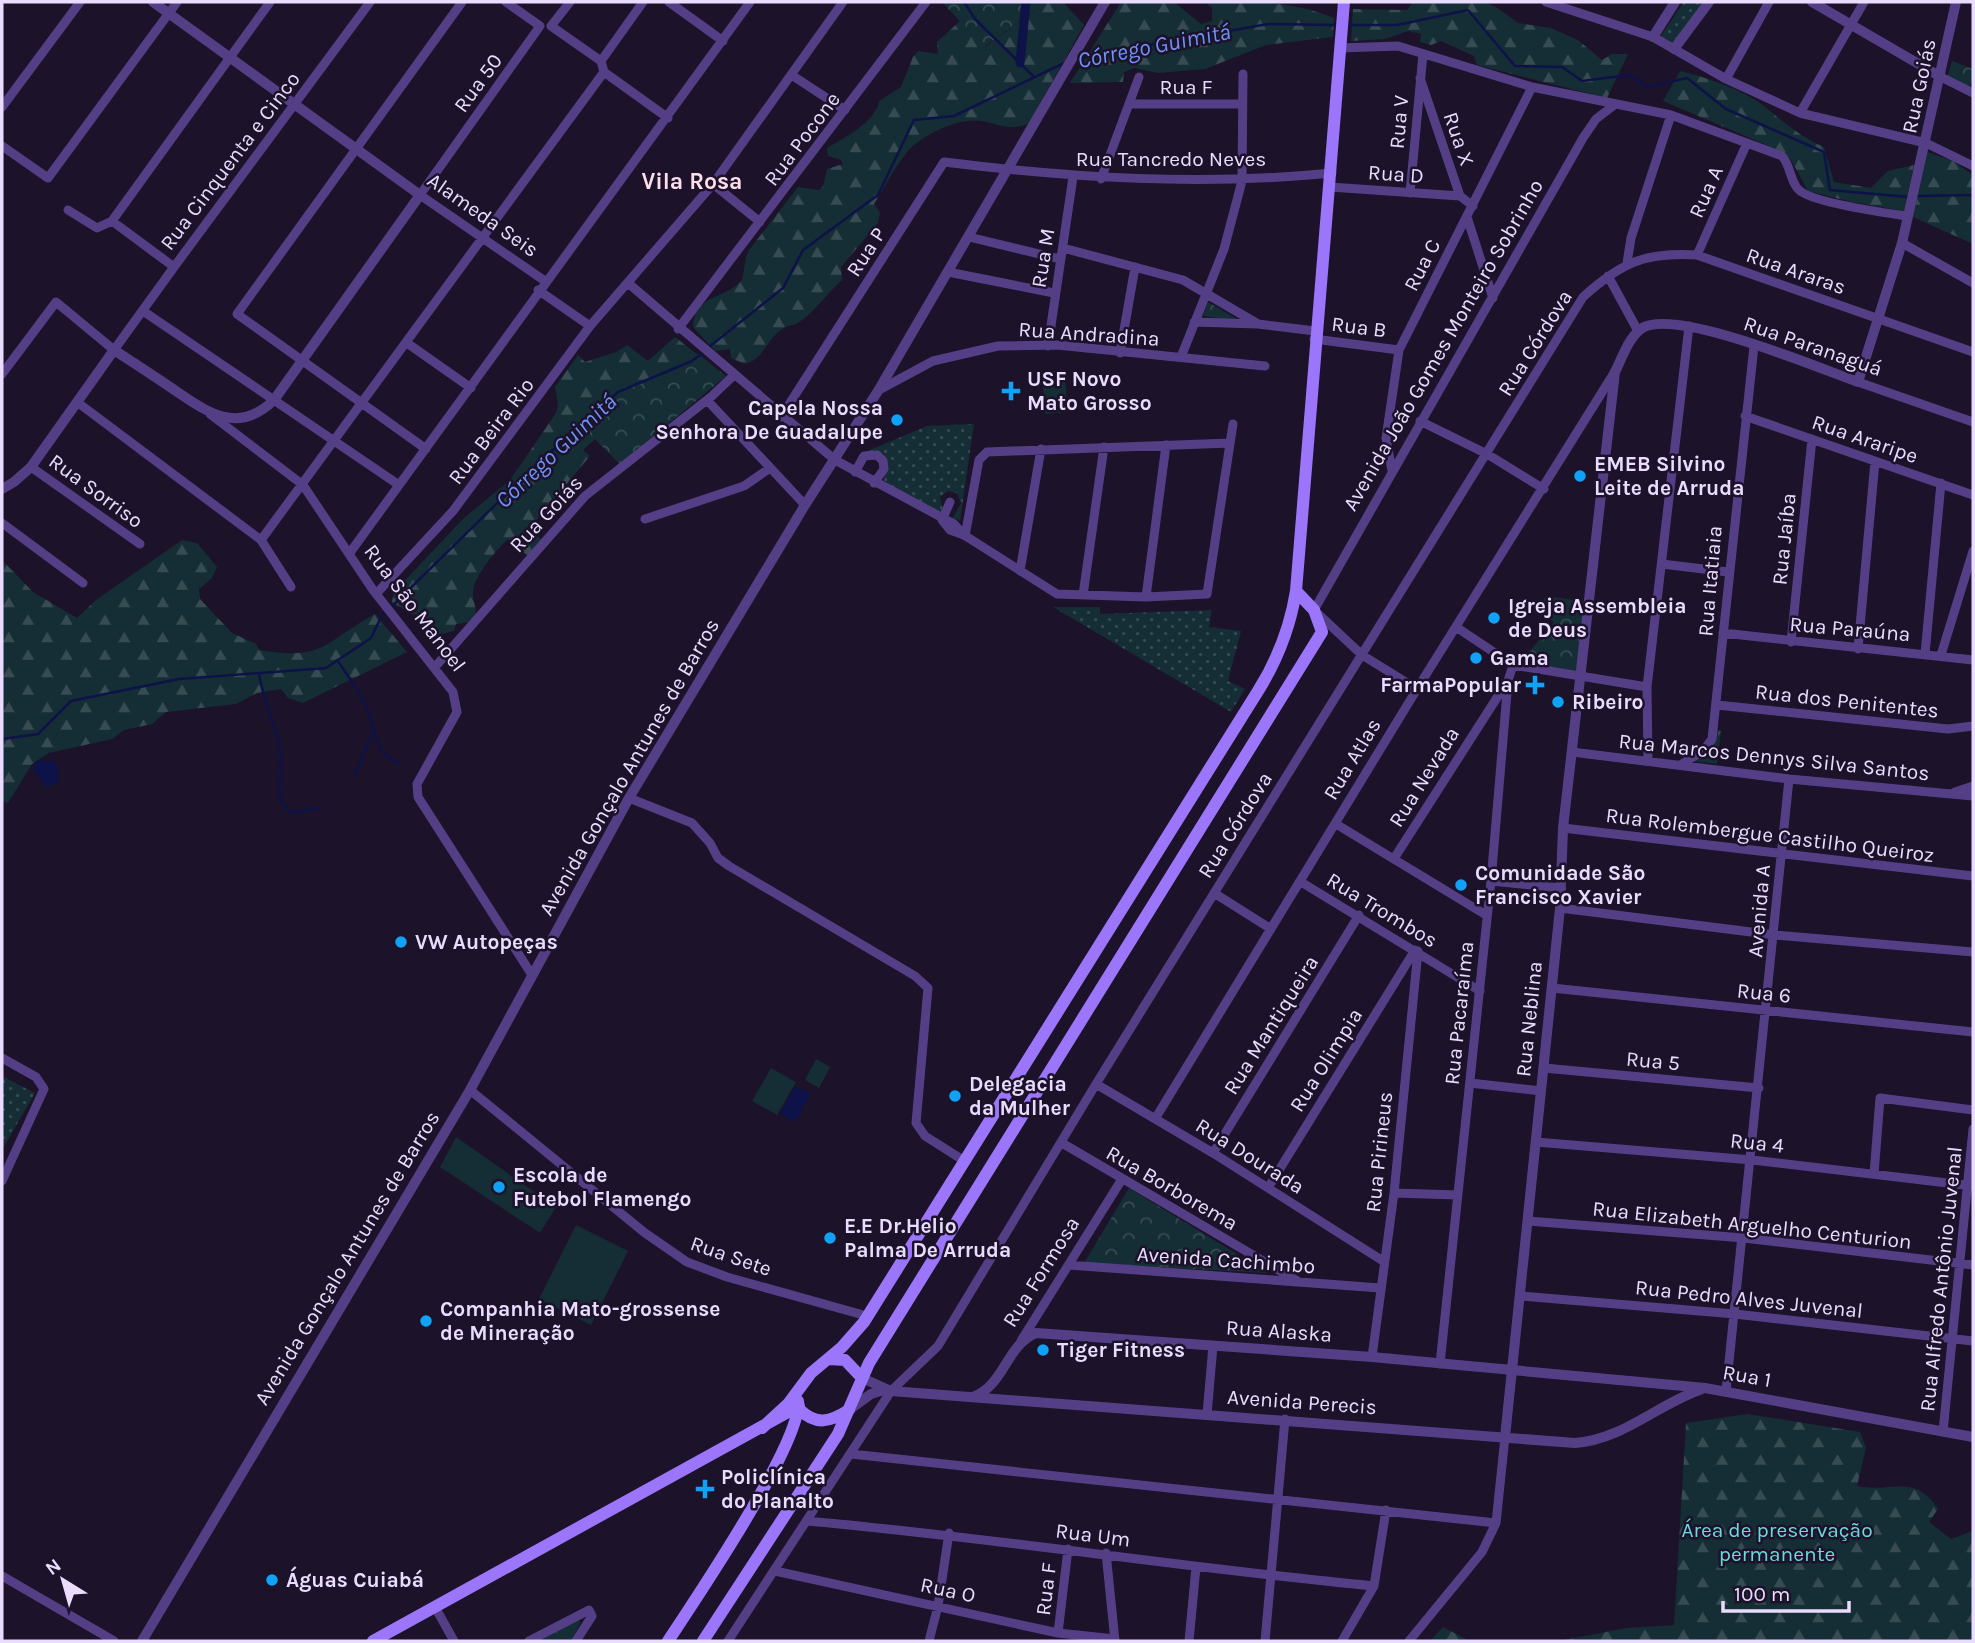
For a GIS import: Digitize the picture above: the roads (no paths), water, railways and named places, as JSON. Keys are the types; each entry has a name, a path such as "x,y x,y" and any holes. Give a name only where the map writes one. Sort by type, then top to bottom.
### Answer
{"main road":[{"path":"762,1428 800,1389 811,1373 849,1340 867,1316 1274,666 1292,620 1296,590 1344,2"},
{"path":"703,1641 838,1434 862,1378 1322,632 1314,610 1296,590"},
{"path":"1292,620 1303,611 1314,610"},
{"path":"828,1359 845,1360 862,1378"},
{"path":"668,1641 764,1487 793,1430 799,1408 800,1389"},
{"path":"799,1408 808,1417 820,1422 849,1410"},
{"path":"373,1641 799,1408"}],"street":[{"path":"2,107 80,2"},
{"name":"Alameda Seis","path":"153,2 420,195 545,281"},
{"path":"2,146 48,178 177,2"},
{"path":"68,210 97,228 112,221 270,2"},
{"name":"Rua Cinquenta e Cinco","path":"112,221 174,267 370,2"},
{"path":"426,450 237,314 463,2"},
{"name":"Rua 50","path":"420,195 540,26 506,2"},
{"path":"569,2 551,26 601,61 604,72 668,118"},
{"path":"601,61 643,2"},
{"path":"669,2 723,41"},
{"name":"Alameda Seis","path":"349,554 471,388 538,290 668,118 750,2"},
{"name":"Rua Beira Rio","path":"376,594 453,511 590,326 713,184 793,76 843,2"},
{"name":"Rua Pocone","path":"678,329 926,2"},
{"name":"Avenida Gonçalo Antunes de Barros","path":"142,1641 470,1090 629,798 805,505 878,391 1009,170 1082,37 1105,2"},
{"path":"1546,2 1653,37 1726,79 1800,113 1926,144 1973,166"},
{"path":"1653,37 1675,2"},
{"path":"1674,49 1709,2"},
{"path":"1726,79 1769,2"},
{"path":"1812,2 1941,77 1972,91"},
{"path":"1800,113 1864,2"},
{"name":"Rua Goiás","path":"1857,382 1902,243 1956,2"},
{"path":"1340,42 1391,45 1532,87 1613,106 1671,115 1782,156 1801,192 1859,209 1907,216"},
{"name":"Rua V","path":"1410,193 1423,54"},
{"path":"261,540 604,72"},
{"path":"1181,357 1224,249 1242,181 1241,104 1244,74"},
{"path":"793,76 845,110"},
{"path":"1101,179 1139,77"},
{"name":"Rua X","path":"1420,78 1460,196 1473,206"},
{"name":"Rua C","path":"1392,471 1386,438 1399,350 1532,87"},
{"name":"Rua F","path":"1130,104 1241,104"},
{"name":"Avenida João Gomes Monteiro Sobrinho","path":"1314,610 1583,138 1597,119 1613,106"},
{"path":"1627,263 1631,238 1671,115"},
{"name":"Rua A","path":"1698,255 1747,143"},
{"name":"Rua P","path":"781,416 944,162 1009,170"},
{"name":"Rua Tancredo Neves","path":"1009,170 1101,179 1242,181 1332,173"},
{"name":"Rua M","path":"1048,346 1073,177"},
{"path":"713,184 760,222"},
{"name":"Rua D","path":"1330,187 1460,196"},
{"path":"209,414 244,418 261,412 274,400 300,359 420,195"},
{"path":"1467,217 1493,298"},
{"path":"969,237 1060,259"},
{"path":"1902,243 1973,283"},
{"path":"1063,248 1184,281 1258,324"},
{"name":"Rua Araras","path":"1608,276 1627,263 1651,254 1698,255 1973,352"},
{"path":"2,489 32,467 174,267"},
{"path":"1120,353 1135,267"},
{"path":"948,272 1054,293"},
{"path":"1608,276 1638,331"},
{"name":"Rua Córdova","path":"728,1641 851,1454 888,1391 938,1346 1096,1084 1583,297 1608,276"},
{"path":"628,284 835,460 942,520 950,530 964,535 1057,594 1146,597 1207,594 1233,424"},
{"path":"538,290 590,326"},
{"name":"Rua São Manoel","path":"2,374 56,302 114,350 209,414 303,485 376,594 453,692 457,712 417,784 418,797 532,975"},
{"path":"143,311 399,485"},
{"name":"Rua B","path":"1194,322 1258,324 1399,350"},
{"name":"Rua Paranaguá","path":"1638,331 1647,326 1689,326 1973,422"},
{"path":"1648,760 1647,687 1689,326"},
{"name":"Rua Atlas","path":"1155,1119 1417,689 1544,489 1638,331"},
{"path":"407,343 471,388"},
{"name":"Rua Andradina","path":"878,391 933,361 998,346 1048,346 1265,366"},
{"name":"Rua Itatiaia","path":"1682,764 1710,744 1717,705 1728,572 1754,346"},
{"name":"Rua Neblina","path":"1409,1641 1482,1552 1496,1523 1560,908 1563,828 1615,372"},
{"name":"Rua Goiás","path":"435,667 585,496 707,400 733,376"},
{"path":"707,400 805,505"},
{"path":"77,402 261,540 291,587"},
{"name":"Rua Araripe","path":"1745,416 1973,495"},
{"path":"1420,421 1487,454 1544,489"},
{"name":"Rua Jaíba","path":"1791,642 1812,439"},
{"path":"964,535 980,456 991,451 1230,443"},
{"path":"1146,597 1166,445"},
{"path":"1083,595 1104,447"},
{"path":"1020,571 1041,449"},
{"path":"855,472 864,456 877,455 883,461 884,469 874,483"},
{"path":"1858,649 1875,461"},
{"name":"Rua Sorriso","path":"32,467 140,544"},
{"path":"645,519 744,486 770,468"},
{"path":"1924,654 1941,483"},
{"path":"942,520 950,502"},
{"path":"2,523 83,583"},
{"path":"1941,655 1973,551"},
{"path":"1662,564 1728,572"},
{"path":"1314,610 1362,654 1417,689"},
{"path":"1457,627 1513,665 1647,687"},
{"name":"Rua Paraúna","path":"1723,633 1973,660"},
{"name":"Rua Pacaraíma","path":"1440,1364 1491,881 1508,681 1513,665"},
{"name":"Rua Nevada","path":"1395,857 1508,681"},
{"name":"Rua dos Penitentes","path":"1717,705 1948,729 1973,726"},
{"name":"Rua Marcos Dennys Silva Santos","path":"1572,752 1789,779 1973,796"},
{"name":"Avenida A","path":"1726,1391 1744,1238 1789,779"},
{"path":"1950,793 1973,786"},
{"path":"629,798 692,823 710,843 718,858 729,866 895,964 928,988 916,1123 925,1136 963,1160"},
{"path":"1336,824 1395,857 1486,915"},
{"name":"Rua Rolembergue Castilho Queiroz","path":"1563,828 1782,856 1973,876"},
{"path":"1491,881 1561,888"},
{"name":"Rua Trombos","path":"1301,882 1480,991"},
{"path":"1214,893 1271,929"},
{"path":"1560,908 1775,934 1973,952"},
{"name":"Rua Mantiqueira","path":"1213,1153 1359,915"},
{"name":"Rua Olimpia","path":"1268,1188 1417,951"},
{"name":"Rua Pirineus","path":"1372,1357 1394,1193 1417,951"},
{"name":"Rua 6","path":"1552,988 1973,1032"},
{"path":"2,1058 36,1077 44,1089 2,1181"},
{"name":"Rua 5","path":"1544,1068 1759,1088"},
{"path":"1470,1083 1541,1091"},
{"name":"Rua Dourada","path":"1096,1084 1213,1153 1383,1261"},
{"name":"Rua Sete","path":"470,1090 645,1233 687,1262 727,1277 867,1316"},
{"path":"1874,1174 1880,1098 1973,1110"},
{"name":"Rua Alfredo Antônio Juvenal","path":"1943,1432 1970,1186 1973,1129"},
{"name":"Rua 4","path":"1536,1142 1752,1160 1970,1186"},
{"name":"Rua Borborema","path":"1062,1143 1302,1283"},
{"name":"Rua Formosa","path":"973,1397 993,1385 1122,1179"},
{"path":"1394,1193 1458,1195"},
{"name":"Rua Elizabeth Arguelho Centurion","path":"1528,1221 1744,1238 1973,1265"},
{"name":"Avenida Cachimbo","path":"1069,1265 1380,1288"},
{"name":"Rua Pedro Alves Juvenal","path":"1520,1296 1735,1314 1973,1341"},
{"path":"1038,1314 1037,1325 1042,1333"},
{"name":"Rua Alaska","path":"1019,1343 1032,1334 1042,1333 1513,1370"},
{"path":"1207,1414 1213,1346"},
{"name":"Rua 1","path":"1513,1370 1726,1391 1973,1437"},
{"name":"Avenida Perecis","path":"862,1378 888,1391 1575,1443 1605,1440 1678,1398 1705,1388"},
{"path":"993,1385 997,1399"},
{"path":"849,1410 871,1394 888,1391"},
{"path":"1265,1641 1285,1419"},
{"path":"851,1454 1496,1523"},
{"path":"1342,1641 1374,1586 1386,1510"},
{"name":"Rua Um","path":"807,1521 949,1534 1270,1577 1374,1586"},
{"path":"929,1641 938,1606 949,1534"},
{"name":"Rua F","path":"1058,1633 1068,1549"},
{"name":"Rua O","path":"775,1571 1058,1633 1115,1640 1106,1553"},
{"path":"1189,1641 1196,1567"},
{"path":"2,1576 114,1641"},
{"path":"435,1607 454,1641"},
{"path":"529,1641 590,1610 592,1616 576,1641"}],"waterway":[{"path":"964,2 975,19 1033,76"},
{"path":"1020,63 1026,2"},
{"name":"Córrego Guimitá","path":"1347,25 1397,25 1468,10 1515,66 1562,67 1582,81 1629,75 1647,87 1687,78 1726,109 1824,152 1830,190 1908,197"},
{"name":"Córrego Guimitá","path":"1076,58 1268,24 1336,25"},
{"name":"Córrego Guimitá","path":"709,347 783,288 803,250 878,195 914,120 954,116 1064,63"},
{"name":"Córrego Guimitá","path":"1918,196 1973,195"},
{"name":"Córrego Guimitá","path":"2,739 38,734 71,701 179,679 326,668 371,638 381,617 537,464 618,392 692,361 704,352"},
{"path":"337,660 364,702 380,747 400,764"},
{"path":"259,673 280,751 279,790 282,802 291,813 318,808"},
{"path":"355,775 372,733"}],"place":[{"name":"USF Novo Mato Grosso","path":"1011,391"},
{"name":"Capela Nossa Senhora De Guadalupe","path":"897,420"},
{"name":"EMEB Silvino Leite de Arruda","path":"1580,476"},
{"name":"Igreja Assembleia de Deus","path":"1494,618"},
{"name":"Gama","path":"1476,658"},
{"name":"FarmaPopular","path":"1535,685"},
{"name":"Ribeiro","path":"1558,702"},
{"name":"Comunidade São Francisco Xavier","path":"1461,885"},
{"name":"VW Autopeças","path":"401,942"},
{"name":"Delegacia da Mulher","path":"955,1096"},
{"name":"Escola de Futebol Flamengo","path":"499,1187"},
{"name":"E.E Dr.Helio Palma De Arruda","path":"830,1238"},
{"name":"Companhia Mato-grossense de Mineração","path":"426,1321"},
{"name":"Tiger Fitness","path":"1043,1350"},
{"name":"Policlínica do Planalto","path":"705,1489"},
{"name":"Águas Cuiabá","path":"272,1580"}],"district":[{"name":"Vila Rosa","path":"692,181"}],"park label":[{"name":"Área de preservação permanente","path":"1777,1542"}]}
